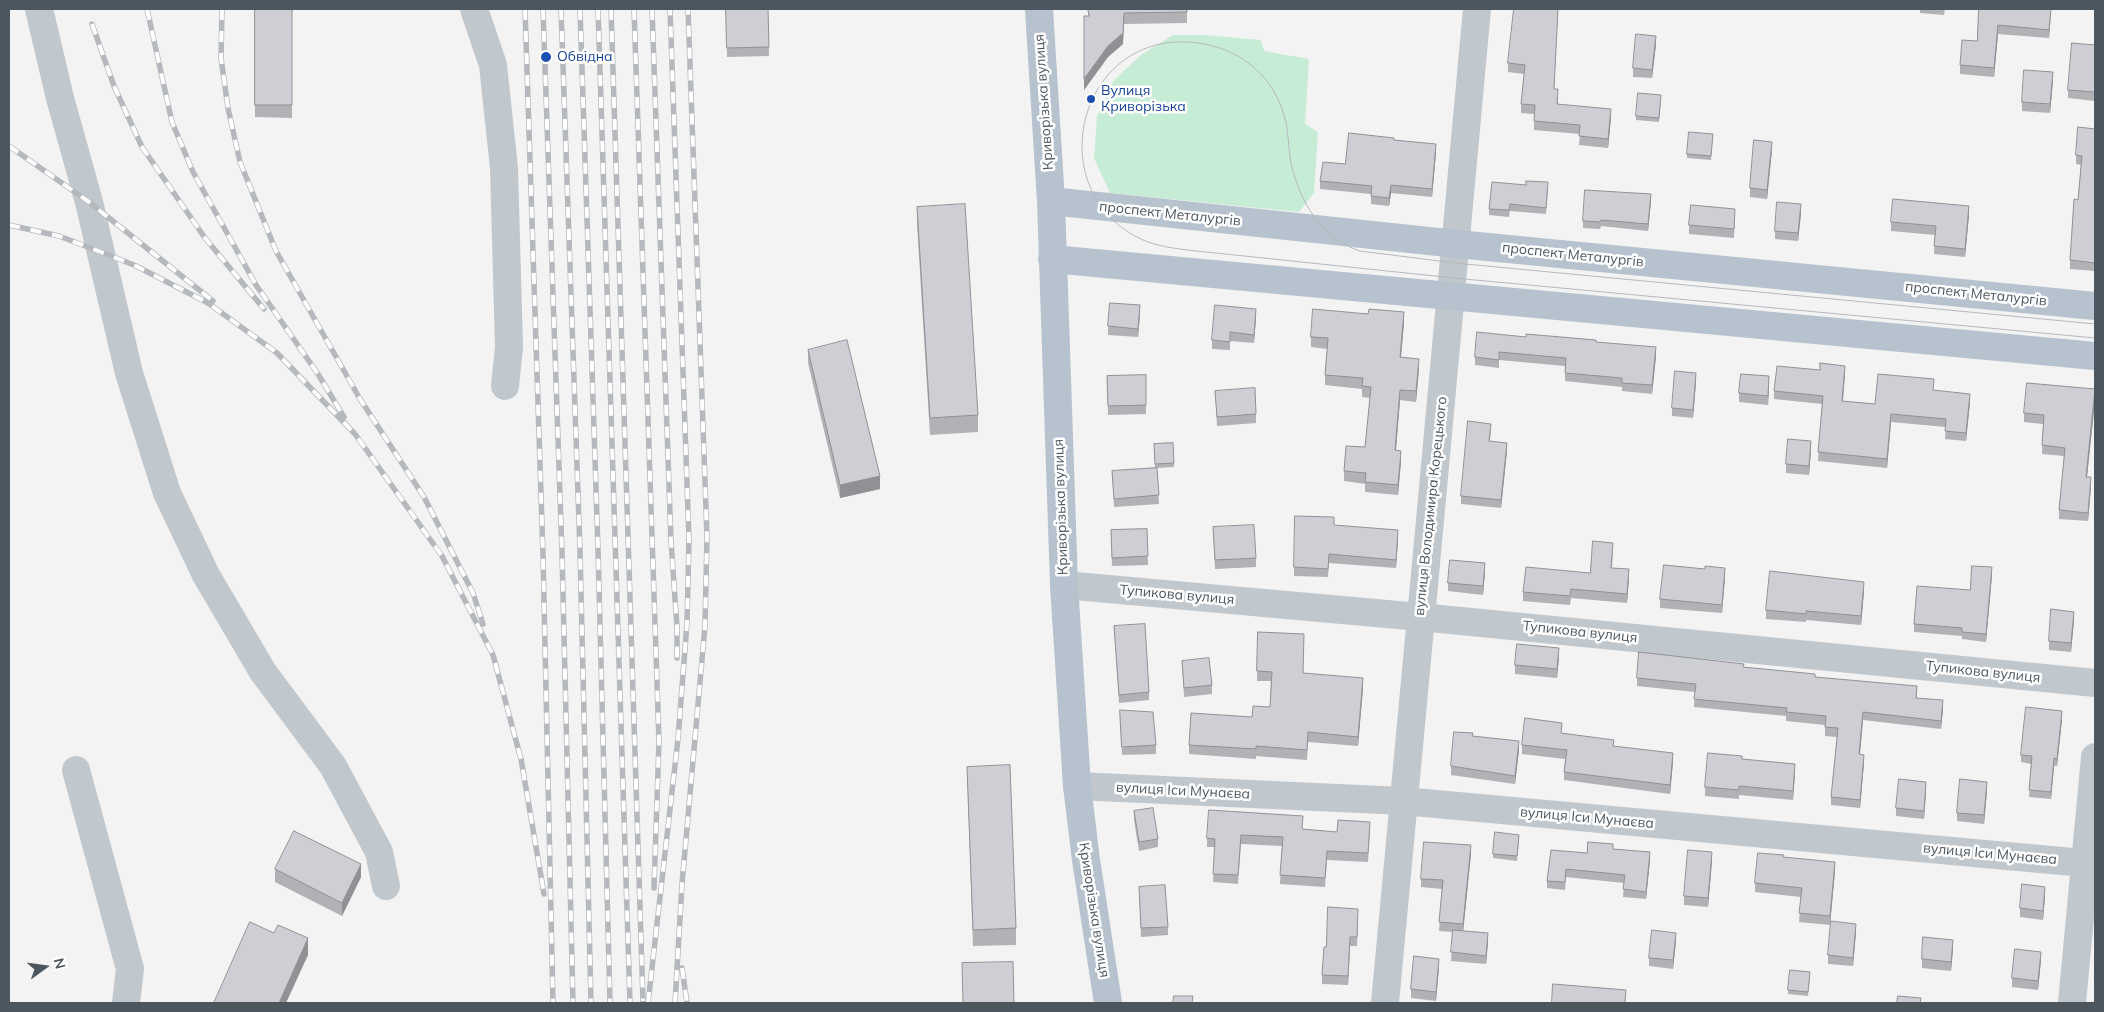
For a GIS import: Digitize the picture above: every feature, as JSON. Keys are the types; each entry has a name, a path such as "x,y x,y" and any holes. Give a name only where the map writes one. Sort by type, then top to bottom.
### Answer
{"main road":[{"name":"Криворізька вулиця","path":"1038,9 1051,201 1064,585 1077,786 1086,860 1108,1003"},
{"name":"проспект Металургів","path":"1051,201 1457,244 2095,306"},
{"path":"1052,258 2095,356"}],"street":[{"path":"39,9 60,98 89,202 129,373 167,493 206,576 263,672 334,766 379,852 386,886"},
{"path":"474,9 493,64 504,168 509,347 505,386"},
{"name":"вулиця Володимира Корецького","path":"1385,1003 1420,617 1457,244 1477,9"},
{"name":"Тупикова вулиця","path":"1064,585 1420,617 2095,683"},
{"path":"2072,1003 2090,863 2095,757"},
{"path":"76,770 130,969 126,1003"},
{"name":"вулиця Іси Мунаєва","path":"1077,786 1403,801 2090,863"}],"green space":[{"path":"1173,35 1205,35 1261,40 1264,51 1309,59 1305,124 1318,132 1314,193 1299,212 1110,193 1094,158 1097,116 1114,80 1141,55"}],"building":[{"path":"255,9 292,9 292,105 255,105"},
{"path":"726,9 768,9 769,47 727,48"},
{"path":"1088,9 1187,9 1187,12 1124,13 1123,33 1108,46 1084,79 1084,16 1089,16"},
{"path":"1514,9 1558,9 1554,89 1558,89 1557,104 1611,109 1608,139 1579,136 1580,125 1534,121 1535,105 1521,104 1525,65 1508,63"},
{"path":"1979,9 2051,9 2049,30 1998,25 1994,68 1960,65 1962,40 1977,41"},
{"path":"1636,34 1656,36 1652,70 1633,68"},
{"path":"2072,43 2095,45 2095,92 2068,90"},
{"path":"2024,70 2053,72 2050,104 2022,102"},
{"path":"1638,93 1661,95 1659,118 1636,116"},
{"path":"2078,127 2095,129 2095,263 2070,260 2074,199 2078,200 2082,156 2076,155"},
{"path":"1689,132 1713,134 1711,156 1687,154"},
{"path":"1349,133 1436,144 1432,189 1391,185 1389,198 1371,196 1372,186 1320,181 1323,162 1345,164"},
{"path":"1754,140 1772,142 1767,190 1750,188"},
{"path":"1526,181 1548,182 1546,208 1510,204 1509,210 1489,209 1492,182 1526,185"},
{"path":"1585,190 1651,194 1648,224 1601,220 1600,222 1583,221"},
{"path":"1893,199 1969,206 1965,249 1934,246 1936,226 1891,222"},
{"path":"1777,202 1801,204 1798,233 1775,231"},
{"path":"965,204 978,415 930,418 917,207"},
{"path":"1691,205 1735,209 1734,229 1689,225"},
{"path":"1110,303 1140,305 1138,329 1108,326"},
{"path":"1215,305 1256,309 1254,335 1230,332 1230,342 1212,340"},
{"path":"1313,309 1368,314 1369,309 1404,312 1400,357 1419,359 1416,391 1400,390 1395,450 1401,451 1398,485 1365,482 1366,473 1344,471 1346,446 1365,447 1371,387 1362,386 1363,378 1325,375 1328,338 1311,337"},
{"path":"1477,332 1526,337 1526,334 1656,347 1652,385 1622,383 1622,378 1565,373 1566,358 1499,352 1499,360 1475,357"},
{"path":"847,340 880,476 840,485 808,350"},
{"path":"1820,363 1845,366 1842,401 1875,404 1878,374 1934,379 1933,390 1970,394 1966,433 1945,431 1946,419 1891,414 1887,459 1818,452 1823,396 1774,391 1777,366 1820,370"},
{"path":"1675,371 1696,373 1693,410 1672,408"},
{"path":"1741,374 1769,376 1768,396 1739,393"},
{"path":"1146,375 1146,405 1108,406 1107,376"},
{"path":"2027,383 2095,389 2086,477 2091,477 2088,513 2059,510 2065,448 2042,445 2044,415 2024,413"},
{"path":"1255,388 1256,414 1217,417 1215,391"},
{"path":"1468,421 1491,424 1489,441 1507,443 1501,500 1461,496"},
{"path":"1788,439 1811,441 1809,466 1786,464"},
{"path":"1173,443 1174,463 1155,464 1154,444"},
{"path":"1157,468 1159,495 1114,499 1112,471"},
{"path":"1295,516 1334,517 1334,525 1398,530 1396,560 1329,554 1328,569 1294,567"},
{"path":"1254,525 1256,558 1215,560 1213,527"},
{"path":"1147,529 1148,556 1112,558 1111,530"},
{"path":"1593,541 1613,543 1611,568 1629,569 1627,594 1571,589 1570,596 1523,592 1526,567 1590,573"},
{"path":"1450,560 1485,563 1483,586 1448,583"},
{"path":"1664,565 1705,569 1705,566 1725,568 1722,605 1660,599"},
{"path":"1972,566 1992,567 1986,634 1962,632 1962,628 1914,624 1917,586 1970,590"},
{"path":"1770,571 1864,582 1861,616 1806,611 1806,614 1766,610"},
{"path":"2051,609 2074,612 2071,643 2049,641"},
{"path":"1145,624 1149,692 1119,695 1114,626"},
{"path":"1258,632 1304,634 1303,673 1363,678 1358,737 1308,732 1307,750 1256,746 1256,749 1189,745 1191,713 1252,717 1253,706 1270,707 1272,672 1257,671"},
{"path":"1517,644 1559,648 1557,669 1515,665"},
{"path":"1639,652 1744,664 1743,667 1815,674 1815,677 1917,686 1916,698 1943,700 1941,721 1863,712 1859,754 1864,755 1860,800 1831,797 1838,728 1825,727 1826,716 1786,712 1787,708 1694,699 1696,684 1637,678"},
{"path":"1209,658 1212,685 1184,688 1182,661"},
{"path":"2026,707 2062,711 2057,759 2054,758 2051,792 2029,790 2032,756 2021,755"},
{"path":"1120,710 1153,712 1156,745 1122,747"},
{"path":"1525,718 1562,723 1561,733 1614,740 1613,746 1673,753 1670,785 1564,772 1567,750 1522,745"},
{"path":"1454,732 1473,733 1472,736 1519,741 1515,776 1451,766"},
{"path":"1708,753 1742,756 1742,759 1795,764 1793,791 1739,786 1739,790 1705,787"},
{"path":"1010,765 1016,928 973,930 967,767"},
{"path":"1899,779 1926,782 1924,811 1896,808"},
{"path":"1960,779 1987,782 1984,815 1957,813"},
{"path":"1153,808 1158,839 1139,842 1134,811"},
{"path":"1209,810 1303,816 1302,829 1337,832 1338,820 1370,822 1368,853 1327,851 1325,878 1280,875 1283,837 1241,835 1238,875 1213,874 1215,839 1207,838"},
{"path":"294,831 361,864 342,903 275,869"},
{"path":"1495,832 1519,835 1517,856 1493,854"},
{"path":"1424,842 1471,845 1463,924 1439,922 1443,880 1421,879"},
{"path":"1588,842 1613,844 1613,849 1650,852 1646,892 1623,889 1625,875 1566,869 1565,882 1547,881 1551,850 1587,853"},
{"path":"1688,850 1712,852 1708,898 1684,896"},
{"path":"1758,853 1835,862 1830,916 1799,913 1802,888 1755,883"},
{"path":"2022,884 2045,887 2043,911 2020,908"},
{"path":"1165,885 1168,927 1141,928 1139,887"},
{"path":"1328,907 1358,909 1357,937 1350,937 1348,976 1322,975 1324,947 1326,947"},
{"path":"1831,921 1856,924 1853,958 1828,955"},
{"path":"250,922 274,933 278,925 308,938 279,1003 214,1003"},
{"path":"1453,930 1488,933 1486,956 1451,952"},
{"path":"1652,930 1676,933 1673,960 1649,958"},
{"path":"1923,937 1953,940 1951,962 1922,959"},
{"path":"2015,949 2041,952 2038,981 2012,978"},
{"path":"1414,956 1439,959 1436,992 1411,989"},
{"path":"1013,962 1014,1003 963,1003 962,963"},
{"path":"1790,970 1810,972 1808,992 1788,990"},
{"path":"1553,984 1626,990 1625,1003 1552,1003"},
{"path":"1174,996 1193,996 1192,1003 1173,1003"},
{"path":"1898,996 1921,998 1920,1003 1897,1003"}],"tram line":[{"path":"2095,324 1455,263 1360,251 1346,245 1323,228 1307,205 1300,191 1291,163 1284,115 1279,101 1264,78 1244,60 1231,53 1204,44 1161,44 1127,58 1102,83 1086,115 1082,150 1090,185 1110,217 1143,240 1165,247 1454,278 2095,338"}],"railway":[{"path":"147,9 172,122 193,172 256,285 318,374 344,417"},
{"path":"222,9 221,58 228,108 240,162 276,251 360,399 424,497 473,593 483,624"},
{"path":"525,9 543,555 553,1003"},
{"path":"543,9 562,553 573,1003"},
{"path":"561,9 580,551 591,1003"},
{"path":"580,9 598,549 610,1003"},
{"path":"598,9 630,1003"},
{"path":"611,9 643,1001"},
{"path":"634,9 659,741 654,888"},
{"path":"652,9 677,658"},
{"path":"648,1003 678,739 687,623 689,539 670,9"},
{"path":"675,1003 682,884 705,626 707,537 688,9"},
{"path":"92,24 114,86 142,147 205,238 264,309"},
{"path":"9,146 89,202 213,301"},
{"path":"9,225 59,236 101,252 134,265 208,303 277,353 355,434 442,556 493,655 521,759 544,894"},
{"path":"682,968 687,1003"}],"place":[{"name":"Обвідна","path":"546,57"},
{"name":"Вулиця Криворізька","path":"1091,99"}]}
